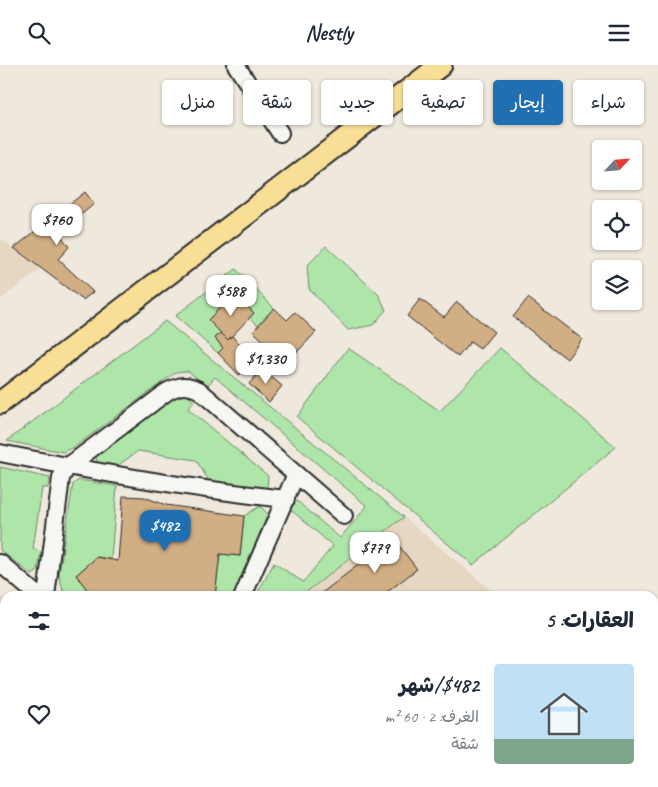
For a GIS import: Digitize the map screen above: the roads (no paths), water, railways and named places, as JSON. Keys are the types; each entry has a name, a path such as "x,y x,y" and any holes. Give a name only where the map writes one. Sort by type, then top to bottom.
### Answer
{"main road":[{"path":"0,403 441,65"}],"lane":[{"path":"236,65 280,133"},
{"path":"47,591 61,478 67,467 168,391 180,385 189,385 199,390 344,516"},
{"path":"0,453 67,467 208,491 286,499"},
{"path":"245,591 296,474"},
{"path":"0,563 32,591"}]}
